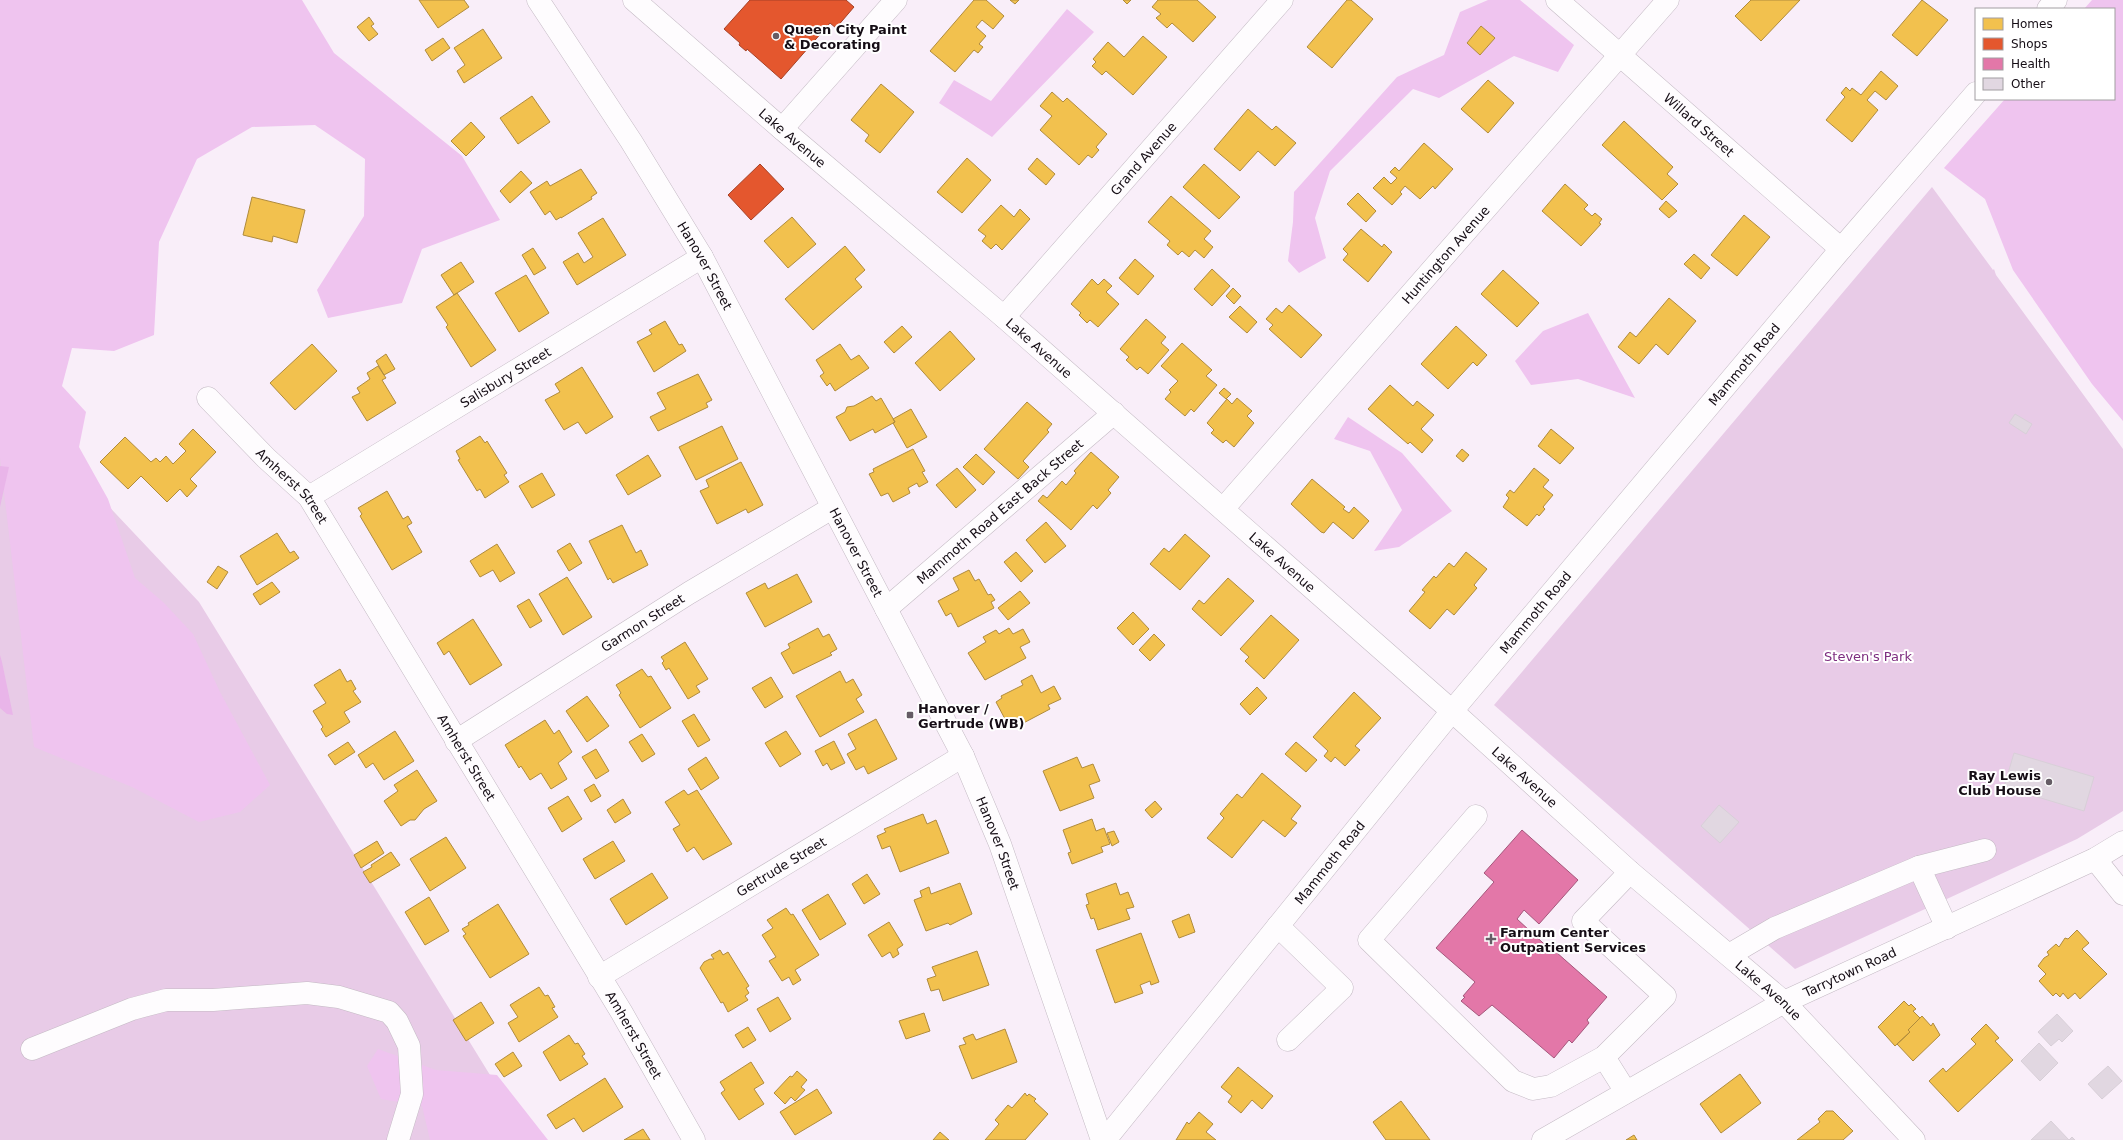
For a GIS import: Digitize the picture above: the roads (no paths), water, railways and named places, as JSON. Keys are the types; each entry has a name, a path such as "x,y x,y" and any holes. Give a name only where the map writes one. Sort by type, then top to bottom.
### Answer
{"street":[{"name":"Hanover Street","path":"538,0 630,141 702,257 963,756 1000,844 1102,1140"},
{"name":"Lake Avenue","path":"634,0 782,129 1114,413 1452,711 1630,872 1784,1002 1914,1140"},
{"path":"782,129 896,0"},
{"name":"Grand Avenue","path":"1004,318 1282,0"},
{"name":"Willard Street","path":"1557,0 1841,249"},
{"name":"Huntington Avenue","path":"1223,509 1668,0"},
{"path":"2049,8 2056,0"},
{"name":"Mammoth Road","path":"1105,1140 1452,711 1841,249 1975,94"},
{"name":"Salisbury Street","path":"309,497 702,257"},
{"name":"Amherst Street","path":"208,398 266,458 309,497 599,977 694,1140"},
{"name":"Mammoth Road East Back Street","path":"886,609 1114,413"},
{"name":"Garmon Street","path":"456,741 689,593 832,508"},
{"name":"Gertrude Street","path":"599,977 963,756"},
{"path":"1476,816 1369,940 1513,1081 1533,1089 1551,1086 1604,1057 1664,996 1583,921 1630,872"},
{"name":"Tarrytown Road","path":"1543,1140 1784,1002 2095,859 2123,842"},
{"path":"1729,955 1775,928 1919,867 1985,850"},
{"path":"2095,859 2123,894"},
{"path":"1919,867 1947,928"},
{"path":"1278,926 1342,988 1288,1040"},
{"path":"32,1050 132,1009 166,1000 214,1000 307,993 339,997 389,1012 397,1021 409,1046 412,1094 398,1140"},
{"path":"1604,1057 1626,1092"}],"place":[{"name":"Queen City Paint & Decorating","path":"776,36"},
{"name":"Hanover / Gertrude (WB)","path":"910,715"},
{"name":"Ray Lewis Club House","path":"2049,782"},
{"name":"Farnum Center Outpatient Services","path":"1491,939"}],"park label":[{"name":"Steven's Park","path":"1868,656"}]}
